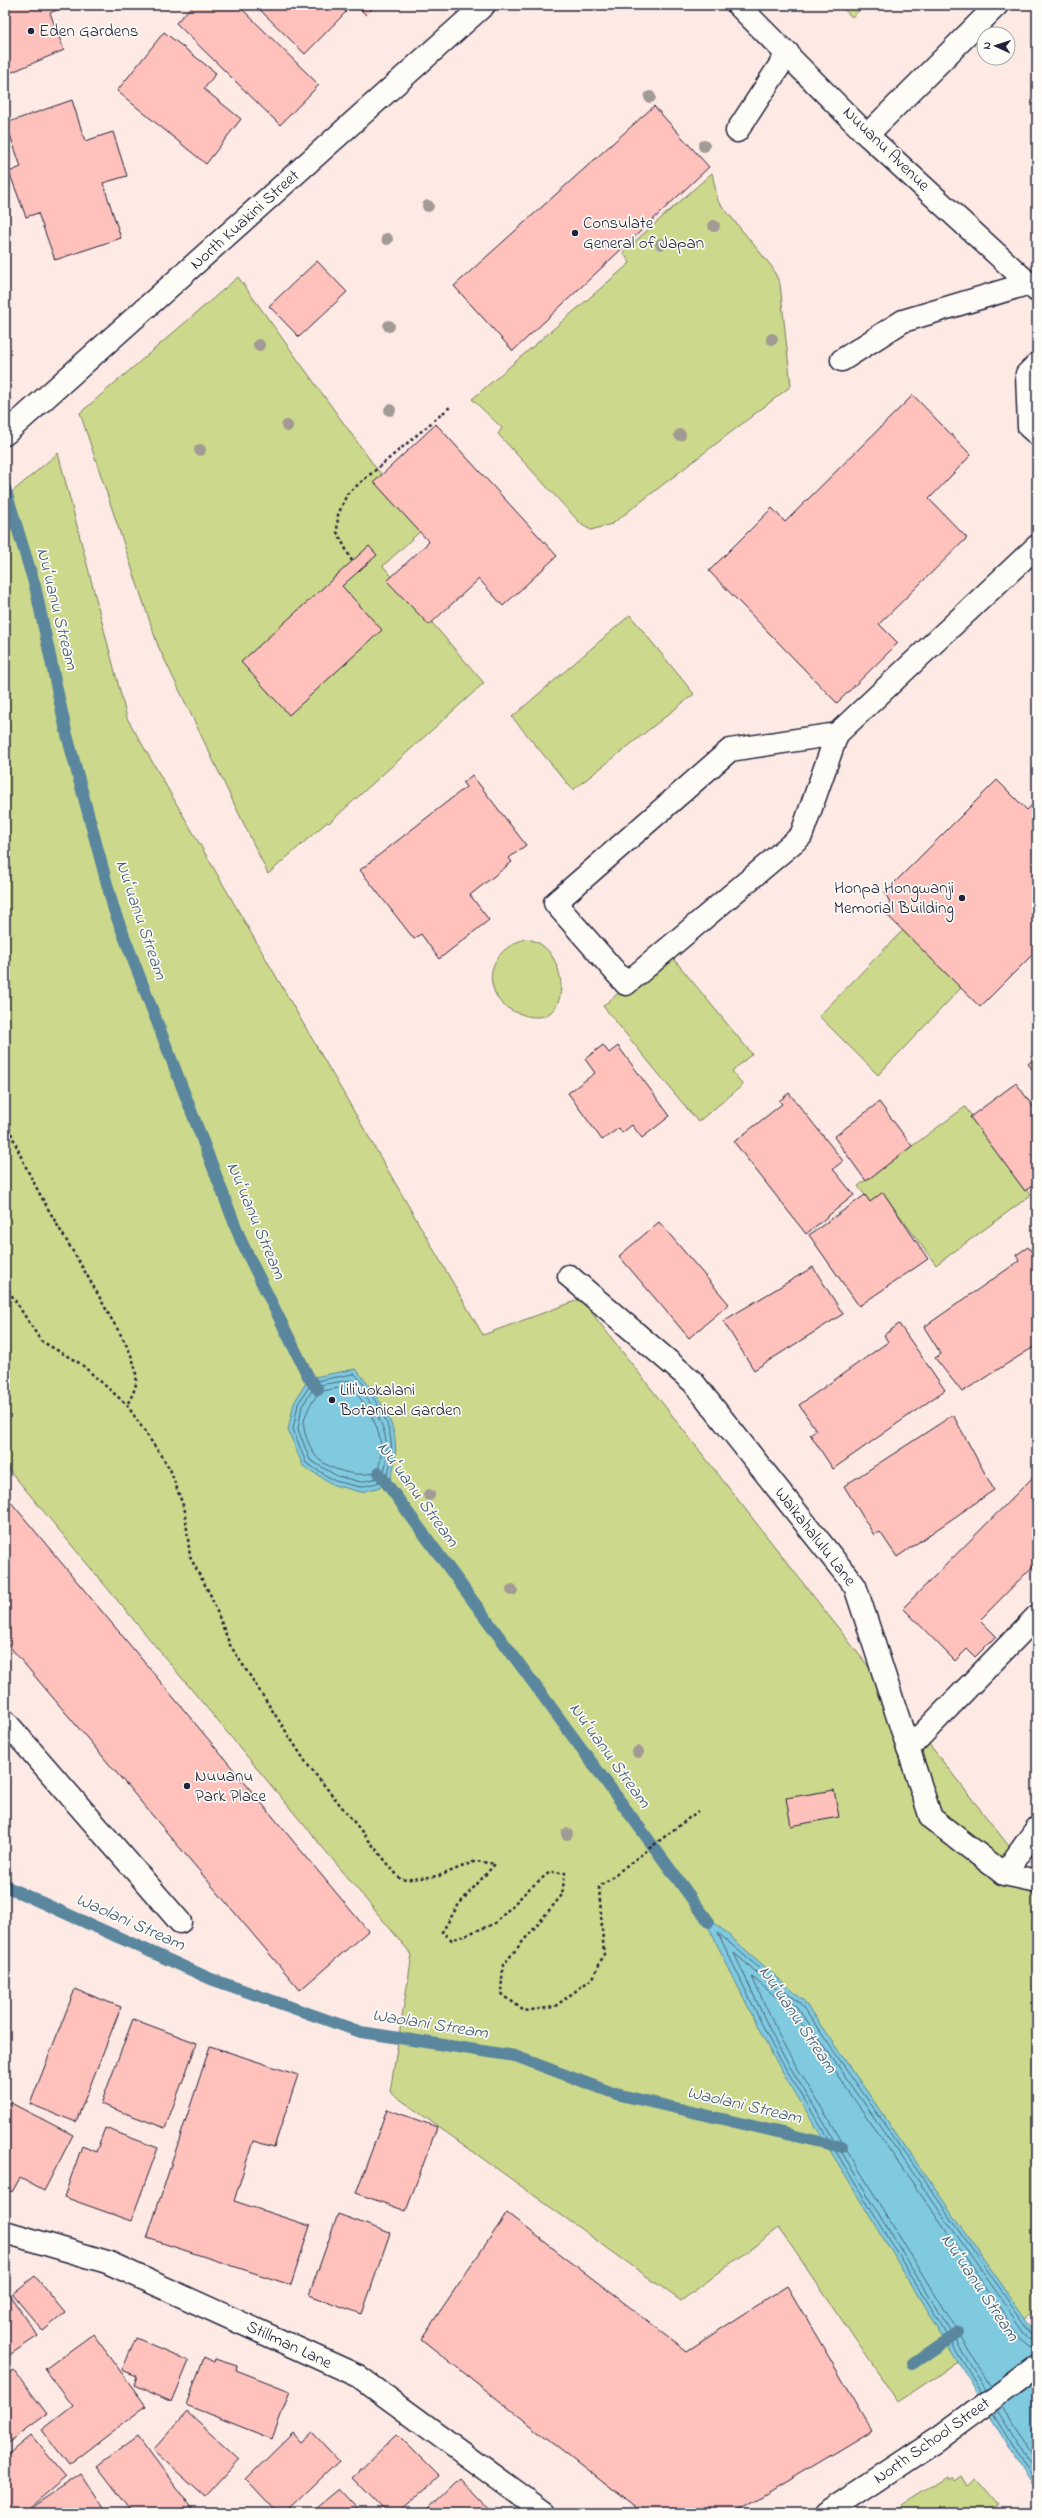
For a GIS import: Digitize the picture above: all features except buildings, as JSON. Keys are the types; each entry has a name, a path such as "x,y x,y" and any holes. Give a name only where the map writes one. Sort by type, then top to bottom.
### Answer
{"street":[{"name":"North Kuakini Street","path":"5,434 72,376 484,5"},
{"name":"Nuuanu Avenue","path":"738,5 788,53 867,135 1034,284"},
{"path":"867,135 997,5"},
{"path":"738,131 788,53"},
{"path":"842,360 903,321 1034,284"},
{"path":"1037,364 1027,374 1028,427 1037,434"},
{"path":"837,734 730,750 555,903 626,984 801,836 837,734 1037,546"},
{"name":"Waikahalulu Lane","path":"569,1276 694,1382 855,1586 931,1818 1004,1874 1037,1881"},
{"path":"908,1749 1037,1616"},
{"path":"5,1721 180,1922"},
{"path":"1004,1874 1037,1828"},
{"name":"Stillman Lane","path":"5,2232 108,2262 358,2376 545,2513"},
{"name":"North School Street","path":"826,2513 938,2439 1037,2366"}],"path":[{"path":"352,561 337,532 338,515 347,494 450,407"},
{"path":"5,1116 12,1136 50,1213 81,1261 126,1345 136,1373 136,1388 127,1405"},
{"path":"5,1285 41,1341 81,1364 127,1405 170,1469 185,1511 190,1557 211,1596 230,1645 308,1764 401,1880 440,1876 476,1861 495,1864 459,1904 442,1932 452,1940 494,1924 530,1888 550,1872 565,1873 562,1895 504,1964 501,1993 524,2011 554,2007 593,1978 604,1954 599,1887 698,1811"}],"green space":[{"path":"839,5 865,5 852,17"},
{"path":"712,173 718,201 772,267 780,284 791,386 612,524 591,530 582,525 498,434 502,428 472,399 630,263 623,252"},
{"path":"238,277 376,468 427,525 383,566 484,683 329,823 327,822 268,874 158,646 80,413"},
{"name":"Lili'uokalani Botanical Garden","path":"58,453 127,718 483,1335 581,1299 1037,1882 1037,2310 898,2402 779,2228 681,2301 390,2092 412,1955 5,1465 5,498"},
{"path":"630,615 694,694 573,790 512,717"},
{"path":"903,930 961,988 878,1075 819,1016"},
{"path":"525,939 540,944 551,955 558,969 561,985 559,1000 552,1011 539,1017 521,1014 507,1008 497,997 491,978 492,969 501,954 516,943"},
{"path":"668,952 752,1054 732,1071 743,1085 698,1122 603,1006"},
{"path":"965,1107 1031,1195 936,1265 883,1193 870,1202 858,1186"},
{"path":"961,2476 967,2486 976,2480 997,2505 985,2513 890,2513 947,2477 948,2480 952,2477 954,2481"}],"water":[{"path":"356,1369 385,1410 395,1437 396,1451 394,1467 388,1485 361,1492 334,1485 303,1466 288,1430 294,1403 309,1378"},
{"path":"700,1910 803,2000 1037,2335 1037,2493 770,2051"}],"waterway":[{"name":"Nuʻuanu Stream","path":"5,488 35,586 66,731 114,910 242,1243 309,1378 318,1390"},
{"name":"Nuʻuanu Stream","path":"379,1473 709,1922"},
{"name":"Waolani Stream","path":"5,1886 211,1979 361,2032 515,2056 616,2094 842,2147"},
{"path":"913,2364 958,2333"}],"place":[{"name":"Eden Gardens","path":"31,31"},
{"name":"Consulate General of Japan","path":"575,233"},
{"name":"Honpa Hongwanji Memorial Building","path":"962,898"},
{"name":"Lili'uokalani Botanical Garden","path":"332,1400"},
{"name":"Nuuanu Park Place","path":"187,1786"}]}
